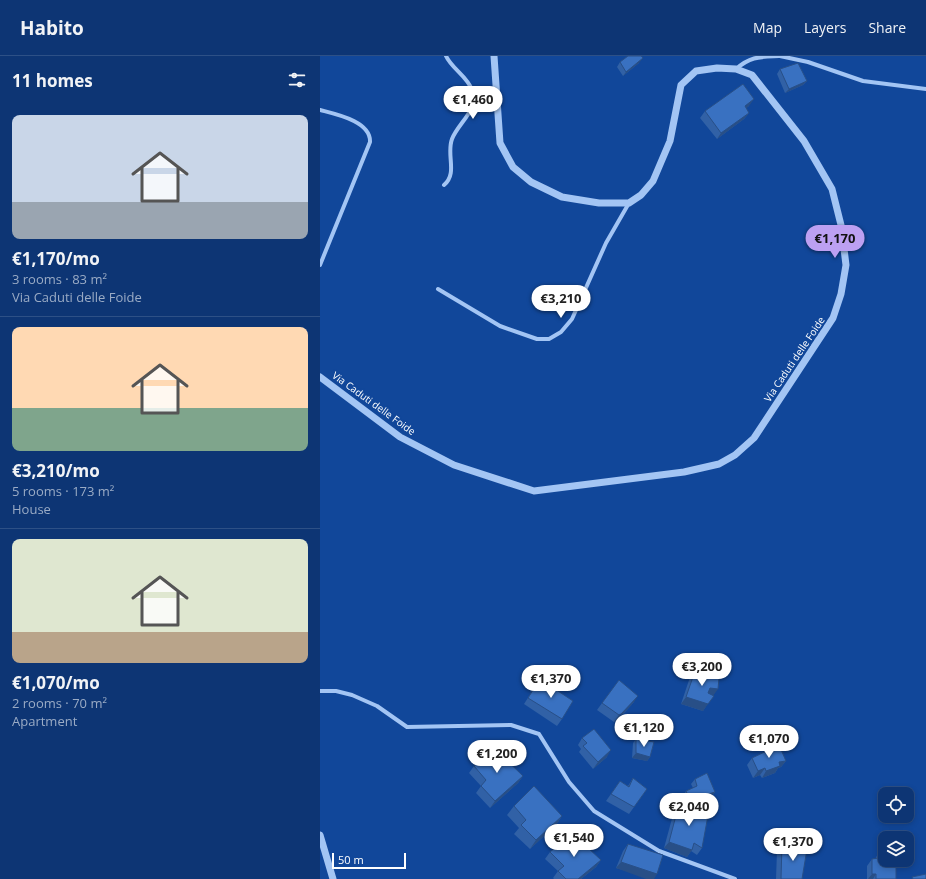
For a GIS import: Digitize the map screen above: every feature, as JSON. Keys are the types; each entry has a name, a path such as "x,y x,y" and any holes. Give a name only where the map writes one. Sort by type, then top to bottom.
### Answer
{"street":[{"path":"444,185 448,181 452,172 450,157 453,137 472,108 474,99 473,90 446,56"},
{"path":"438,289 500,326 537,339 549,339 561,332 572,319 606,243 629,203 599,203 562,197 531,182 513,167 500,143 494,56"},
{"path":"736,69 745,61 780,56 808,62 864,81 926,89"},
{"name":"Via Caduti delle Foide","path":"320,377 400,437 454,465 534,491 684,472 719,464 735,455 754,438 833,318 841,294 846,265 841,225 832,189 804,141 752,75 736,69 717,68 696,71 681,85 670,141 653,181 641,195 629,203"},
{"path":"320,110 345,117 364,127 371,136 370,142 320,265"},
{"path":"320,691 336,691 352,695 377,706 407,727 511,725 539,734 569,782 594,811 659,851 735,879"},
{"path":"320,835 333,879"}],"building":[{"path":"628,56 641,56 643,58 626,72 620,62"},
{"path":"798,63 807,81 789,89 780,69"},
{"path":"743,84 754,99 745,106 749,113 721,133 705,111"},
{"path":"695,671 719,678 718,689 710,688 708,693 714,696 708,704 686,697"},
{"path":"540,679 573,701 562,719 528,698"},
{"path":"619,680 638,696 619,715 602,703"},
{"path":"594,729 611,750 598,762 583,746 587,743 582,738"},
{"path":"636,739 654,742 650,757 636,753"},
{"path":"779,745 786,761 779,762 780,766 766,771 765,768 758,771 752,758"},
{"path":"494,748 523,776 495,801 481,786 486,780 474,766"},
{"path":"707,773 715,792 690,800 686,791 697,786 695,779"},
{"path":"633,778 647,789 634,807 611,794 620,781 629,787"},
{"path":"534,786 562,816 536,840 521,825 526,820 514,806"},
{"path":"679,804 709,810 702,848 694,843 692,850 669,842"},
{"path":"572,833 601,860 578,879 566,879 558,871 564,866 550,852"},
{"path":"782,843 807,849 802,879 781,879"},
{"path":"628,844 663,855 657,874 621,862"},
{"path":"878,858 878,867 896,867 896,879 876,879 876,874 872,874 872,859"},
{"path":"926,874 926,879 913,879 912,877"}]}
